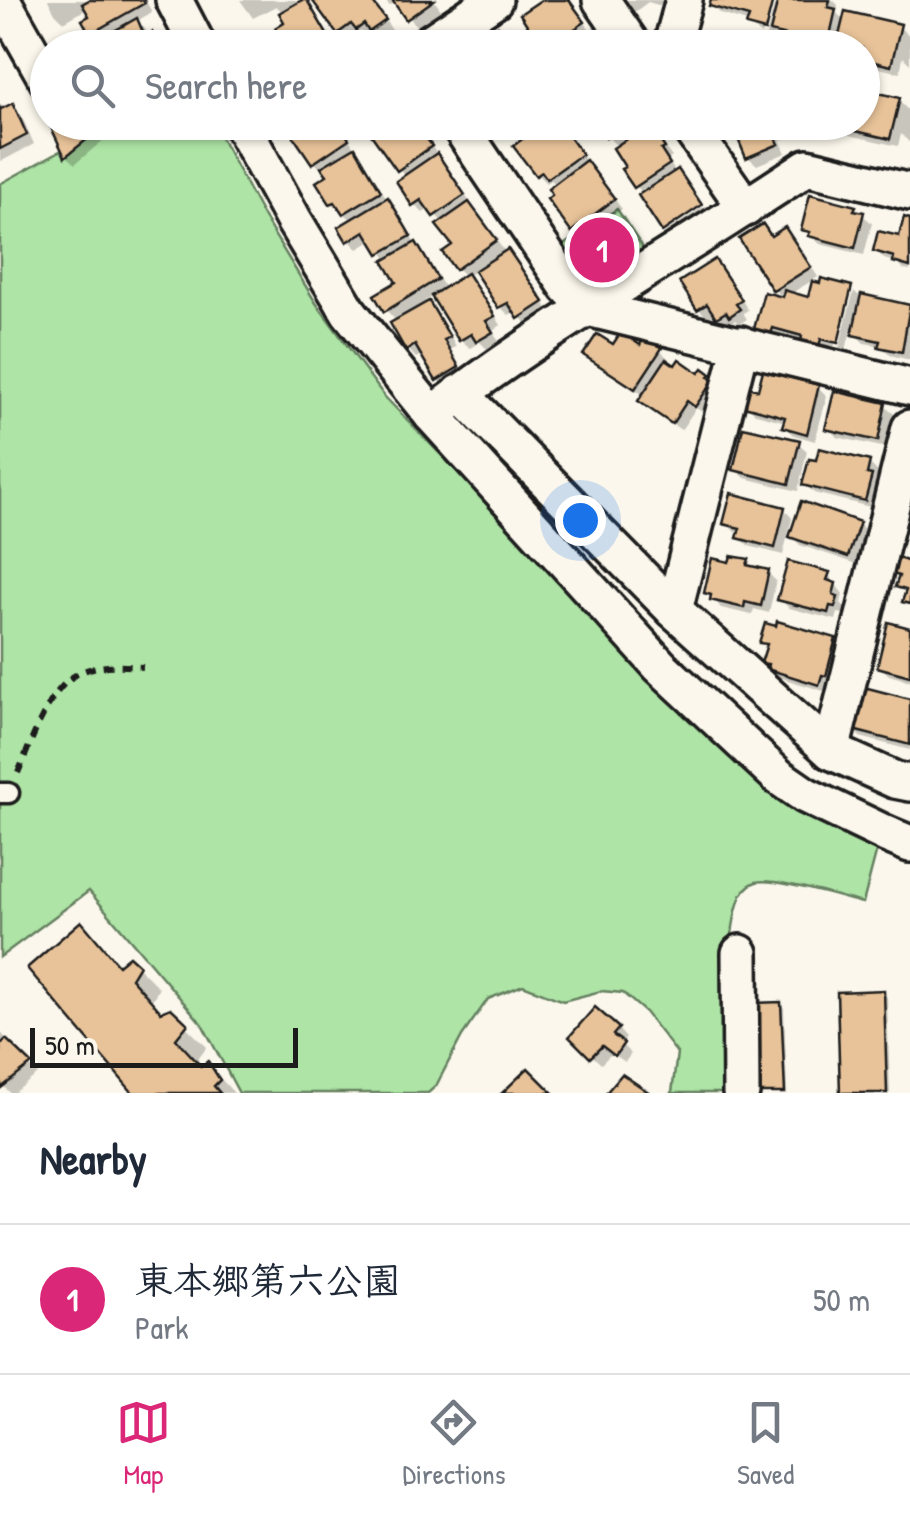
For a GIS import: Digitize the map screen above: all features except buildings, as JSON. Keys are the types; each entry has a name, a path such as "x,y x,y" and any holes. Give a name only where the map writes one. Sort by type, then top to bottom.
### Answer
{"street":[{"path":"2,0 30,50"},
{"path":"174,0 190,30"},
{"path":"449,30 494,0"},
{"path":"601,0 622,30"},
{"path":"676,30 684,0"},
{"path":"250,140 349,312 432,416 660,666 779,776 804,794 910,844"},
{"path":"469,140 568,287 588,308 910,386"},
{"path":"699,140 746,208"},
{"path":"432,416 588,308 807,167 910,192"},
{"path":"674,610 741,344"},
{"path":"460,394 674,610 832,751 910,783"},
{"path":"832,751 910,428"},
{"path":"740,953 741,1093"}],"path":[{"path":"5,793 50,701 77,673 106,665 143,667"}],"green space":[{"path":"80,140 222,140 316,303 385,397 664,686 878,846 863,903 777,882 756,882 744,891 730,956 726,1093 672,1093 677,1053 645,1012 623,993 601,991 563,1001 523,985 488,999 428,1093 239,1093 202,1024 89,891 0,957 0,184"},
{"path":"617,209 645,251 585,289 559,248"}],"place":[{"name":"東本郷第六公園","path":"602,250"}]}
